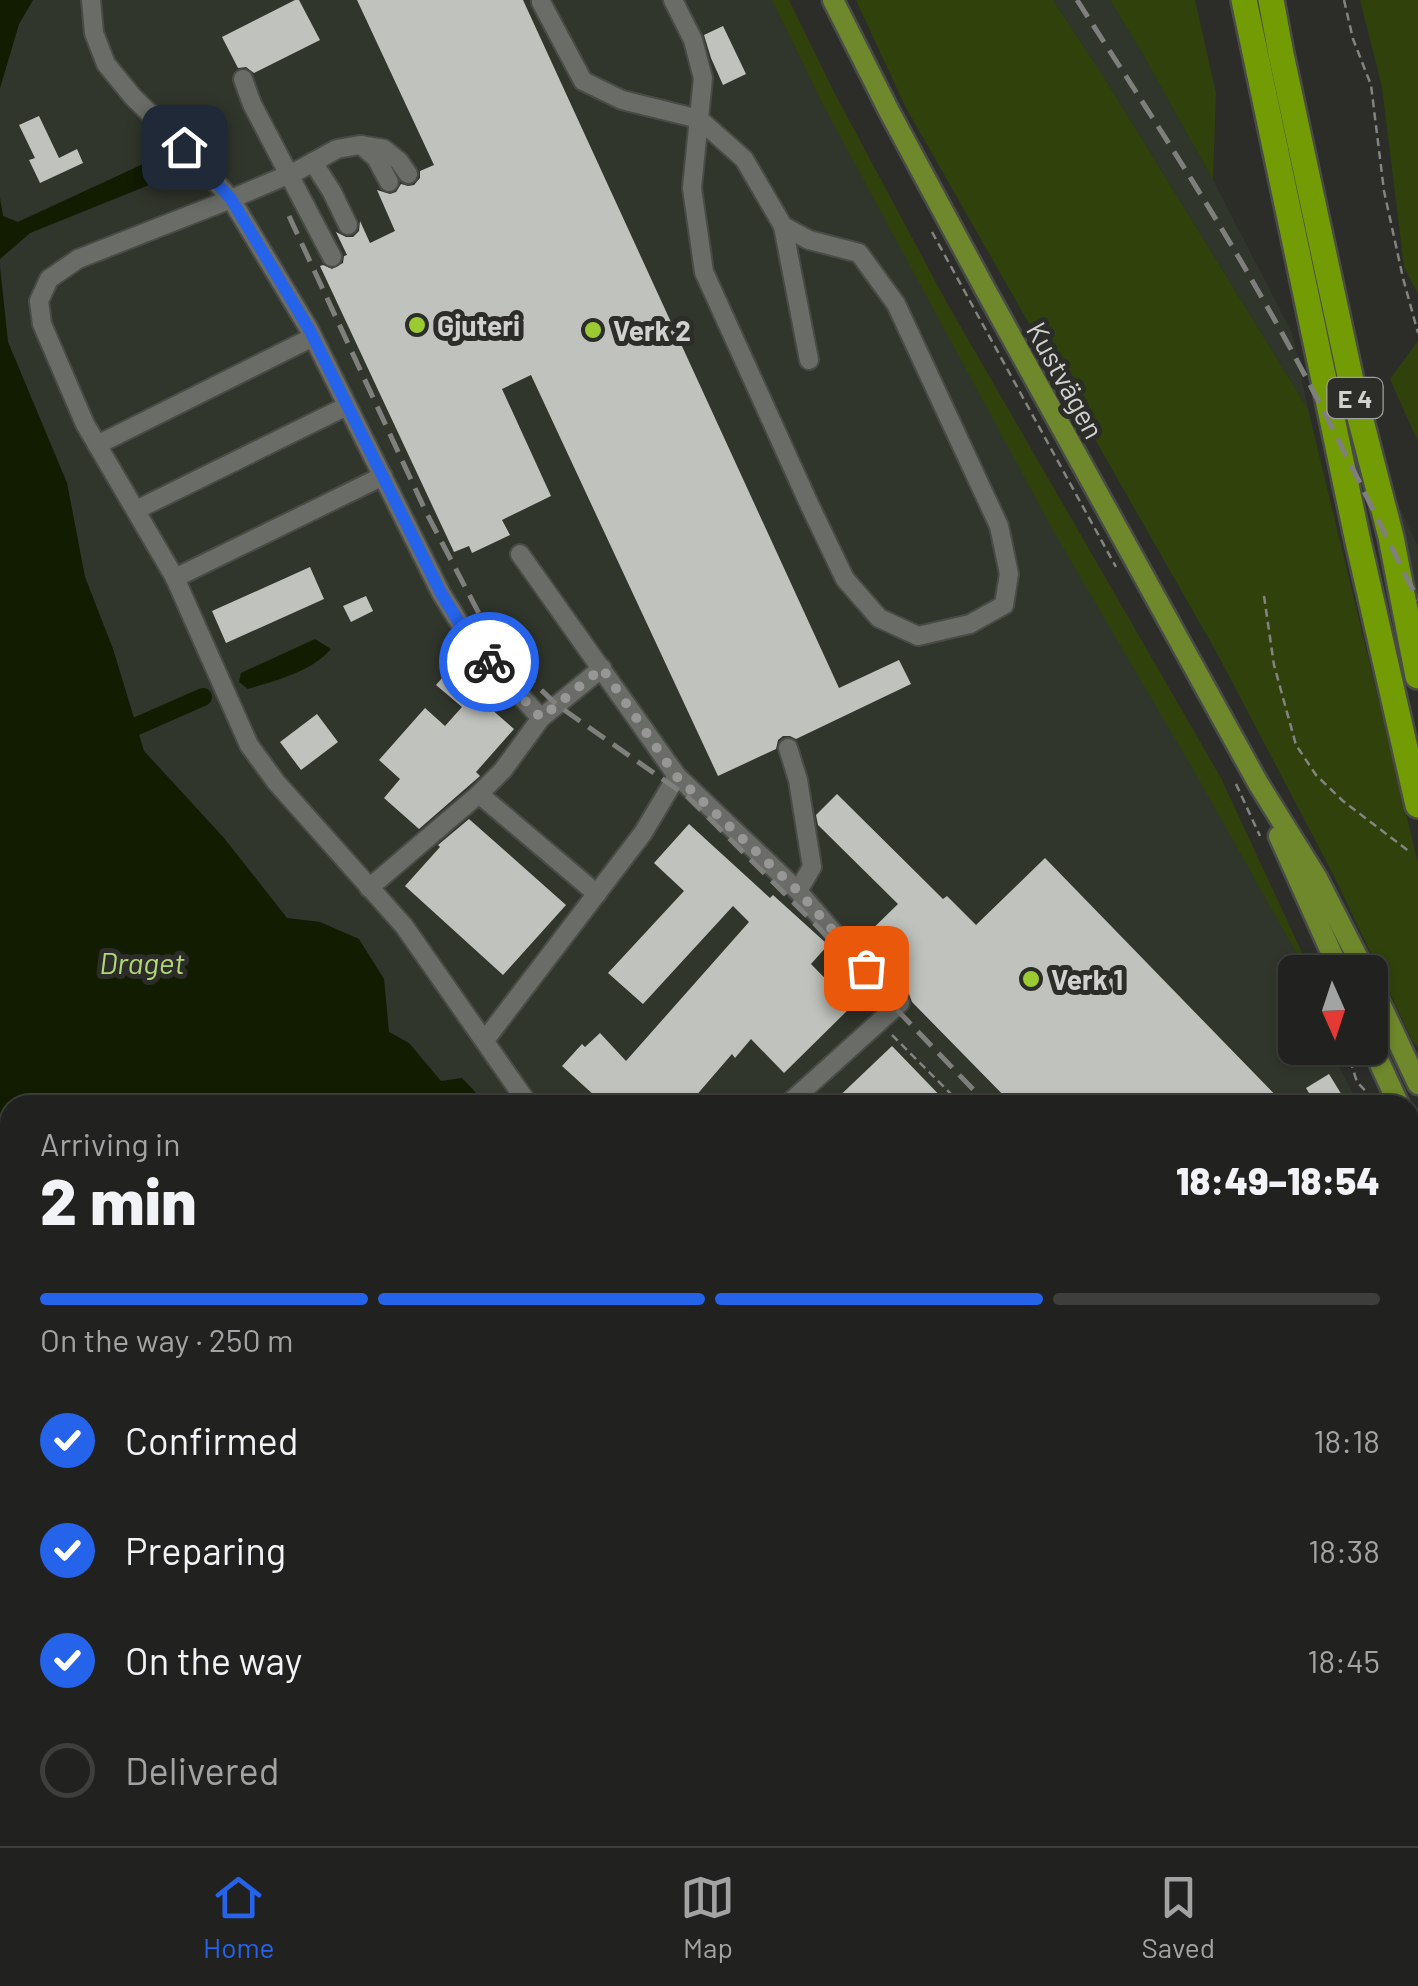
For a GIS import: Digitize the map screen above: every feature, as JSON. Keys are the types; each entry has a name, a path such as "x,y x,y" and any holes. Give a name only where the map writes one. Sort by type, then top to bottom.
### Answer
{"highway":[{"name":"E 4","path":"1244,0 1418,805"},
{"name":"E 4","path":"1271,0 1353,390 1391,537 1418,676"}],"main road":[{"name":"Kustvägen","path":"833,0 985,289 1258,783 1317,878 1356,955"},
{"name":"Kustvägen","path":"1258,783 1332,955"},
{"path":"1388,1020 1418,1084"},
{"path":"1381,1065 1394,1095"}],"street":[{"path":"91,0 94,33 106,64 231,199 313,338 441,593 473,645 541,718"},
{"path":"672,0 694,40 703,78 692,188 704,272 810,506 845,579 879,618 918,636 970,624 1004,605 1009,574 998,526 896,304 859,253 809,240 783,226"},
{"path":"541,2 583,80 622,100 699,120 744,159 783,226 809,360"},
{"path":"243,79 252,104 332,257"},
{"path":"360,145 376,158 390,182"},
{"path":"408,174 400,161 384,149 360,145 338,149 231,199 78,259 49,279 39,301 42,324 85,424 175,578 249,745 276,782 404,926 522,1095"},
{"path":"313,162 348,225"},
{"path":"97,445 313,338"},
{"path":"136,510 347,406"},
{"path":"175,578 383,476"},
{"path":"520,554 676,776 798,891 900,1003 798,1095"},
{"path":"370,888 480,794 504,770 541,718 602,668"},
{"path":"788,748 798,780 812,867 798,891"},
{"path":"484,1040 643,833 676,776"},
{"path":"480,794 597,894"}],"path":[{"path":"1344,0 1353,39 1371,85 1384,191 1418,332"},
{"path":"927,222 1117,569"},
{"path":"1264,596 1274,664 1296,746 1316,775 1343,801 1410,852"},
{"path":"1231,772 1262,839"},
{"path":"1352,1065 1358,1082 1370,1095"}],"shaded area":[{"path":"33,0 772,0 821,101 1298,955 1278,955 1278,1065 1338,1065 1354,1095 478,1095 462,1078 441,1082 409,1043 389,1032 384,979 320,922 287,918 224,838 144,751 113,649 85,577 67,483 8,342 0,259 30,233 154,183 156,159 17,222 3,216 0,88 19,24"},
{"path":"1053,0 1110,0 1213,180 1293,335 1308,409 1102,74"},
{"path":"1389,485 1418,547 1418,598 1405,569"}],"green space":[{"path":"772,0 789,0 947,303 1221,778 1303,955 1297,955 1054,532 821,101"},
{"path":"856,0 1053,0 1308,409 1418,863 1418,1047 1388,989 1388,955 1372,955 1218,655 905,106"},
{"path":"1110,0 1195,0 1216,93 1213,180 1142,53"},
{"path":"1360,0 1418,0 1418,294 1404,267 1382,87"},
{"path":"1418,341 1418,442 1390,379"}],"water":[{"path":"0,0 33,0 19,24 0,88"},
{"path":"156,158 154,183 30,233 0,259 0,198 3,216 18,222"},
{"name":"Draget","path":"0,269 8,342 67,483 85,577 113,649 144,751 224,838 287,918 320,922 359,939 384,979 389,1032 409,1043 441,1081 462,1078 478,1095 0,1095"},
{"path":"315,639 331,649 304,669 248,689 239,682 241,673"}],"building":[{"path":"299,0 320,40 254,73 246,67 238,68 222,37"},
{"name":"Verk 2","path":"357,0 523,0 839,688 899,660 911,684 796,739 783,736 776,749 718,776 531,375 502,389 551,496 502,520 510,535 472,553 469,546 454,552 320,266 332,269 343,263 347,255 336,232 353,237 359,231 360,221 370,243 395,231 377,190 390,194 401,184 414,185 420,171 434,165"},
{"path":"723,26 746,74 723,85 704,35"},
{"path":"39,116 59,158 77,149 83,163 40,183 29,160 35,158 19,125"},
{"path":"310,567 324,599 226,643 212,611"},
{"path":"366,596 373,611 351,622 343,606"},
{"path":"448,671 514,729 476,772 480,776 419,829 384,798 400,779 379,760 425,708 445,726 462,707 436,685"},
{"path":"317,714 338,742 301,770 280,742"},
{"name":"Verk 1","path":"837,794 943,899 947,896 976,925 1045,858 1275,1095 1003,1095 859,942 898,904 818,825 816,815"},
{"path":"469,819 566,905 503,975 405,886 438,845"},
{"path":"689,824 828,945 811,964 852,1006 784,1073 751,1039 735,1058 732,1054 697,1095 594,1095 562,1066 582,1044 585,1047 600,1033 626,1061 749,922 733,906 643,1004 608,973 684,891 654,863"},
{"path":"892,1046 939,1095 841,1095"},
{"path":"1329,1074 1342,1095 1310,1095 1306,1088"}],"waterway":[{"path":"137,726 203,697"}],"railway":[{"path":"1077,0 1265,303 1418,600"},
{"path":"289,216 426,512 485,625 517,667 557,705 688,797 978,1095"}],"way so far":[{"path":"489,662 541,718 602,668 676,776 798,891 866,968"}],"place":[{"name":"Gjuteri","path":"417,325"},
{"name":"Verk 2","path":"593,330"},
{"name":"Verk 1","path":"1031,979"}],"route":[{"path":"184,147 231,199 309,329 441,593 473,645 489,662"}]}
